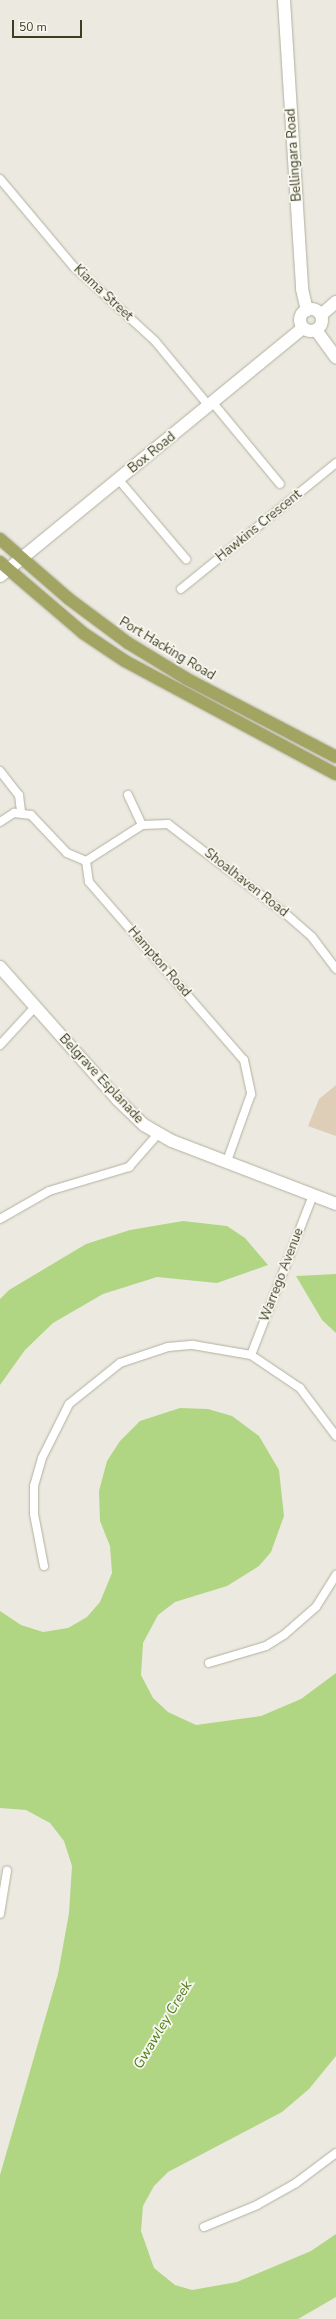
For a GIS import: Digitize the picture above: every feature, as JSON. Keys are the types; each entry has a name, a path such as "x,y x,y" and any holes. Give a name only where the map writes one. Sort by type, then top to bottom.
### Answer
{"main road":[{"name":"Port Hacking Road","path":"0,539 93,618 164,666 336,758"},
{"path":"3,570 83,633 125,661 336,774"}],"street":[{"name":"Bellingara Road","path":"284,0 302,289 307,310"},
{"name":"Kiama Street","path":"0,179 73,266 155,342 280,484"},
{"path":"321,315 336,302"},
{"path":"321,315 307,310 300,318 303,328 316,330 336,358"},
{"path":"316,330 322,322 321,315"},
{"name":"Box Road","path":"3,570 22,559 303,328"},
{"name":"Hawkins Crescent","path":"181,589 336,463"},
{"path":"119,480 186,559"},
{"path":"0,771 19,795 21,812"},
{"path":"0,822 21,812 38,819 72,857 86,861 142,825 128,795"},
{"name":"Shoalhaven Road","path":"142,825 168,824 178,830 287,915 312,938 336,968"},
{"name":"Hampton Road","path":"86,861 89,882 249,1068 249,1103 227,1161"},
{"name":"Belgrave Esplanade","path":"0,967 125,1107 158,1134 336,1204"},
{"path":"0,1045 35,1007"},
{"path":"0,1219 49,1191 129,1167 158,1134"},
{"name":"Warrego Avenue","path":"251,1355 312,1195"},
{"path":"44,1566 36,1538 34,1486 53,1429 69,1404 102,1375 139,1355 193,1345 251,1355 300,1388 336,1436"},
{"path":"209,1663 246,1653 285,1634 316,1607 336,1575"},
{"path":"0,1914 7,1871"},
{"path":"204,2228 257,2206 296,2183 336,2153"}],"shaded area":[{"path":"336,1085 336,1136 308,1126 319,1099"}],"water":[{"path":"183,1221 227,1226 245,1238 268,1265 217,1283 157,1277 103,1294 53,1323 25,1350 0,1385 0,1299 9,1290 86,1244 130,1230"},
{"path":"336,1274 336,1333 322,1320 296,1276"},
{"name":"Gwawley Creek","path":"180,1408 208,1409 232,1416 259,1436 279,1470 284,1516 271,1552 259,1566 227,1586 175,1602 158,1615 143,1643 141,1675 153,1698 168,1712 196,1725 261,1716 301,1699 336,1673 336,2056 309,2089 282,2112 168,2172 154,2186 143,2206 141,2231 154,2268 175,2285 192,2290 237,2282 311,2251 336,2234 336,2297 298,2319 0,2319 0,2175 58,1974 69,1913 72,1866 64,1841 50,1823 26,1810 0,1808 0,1611 21,1625 43,1632 68,1628 87,1617 100,1602 112,1573 110,1546 100,1521 99,1491 107,1461 120,1441 140,1421"}]}
